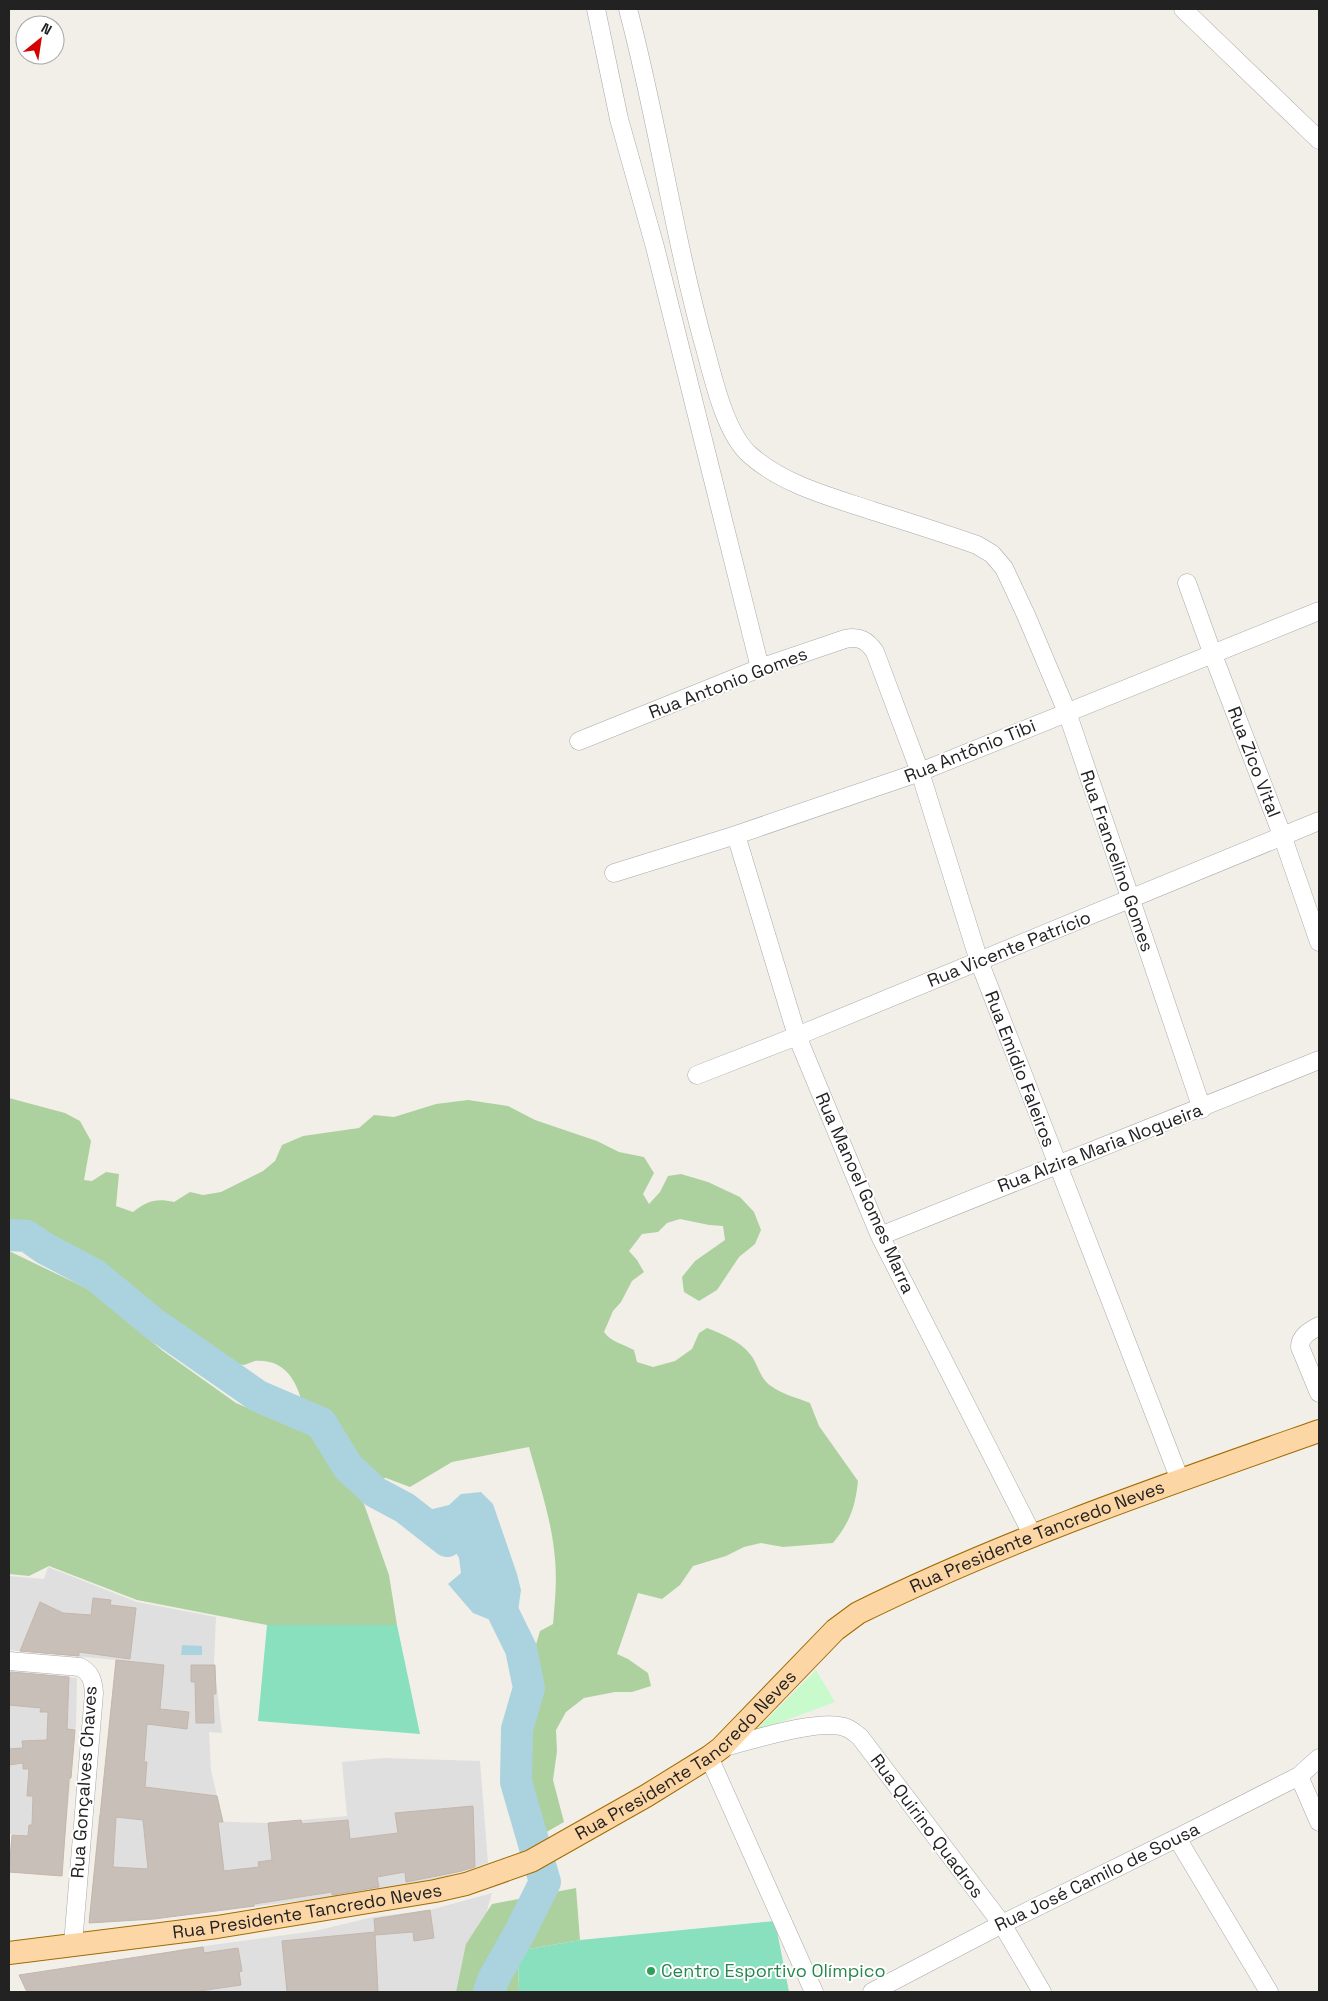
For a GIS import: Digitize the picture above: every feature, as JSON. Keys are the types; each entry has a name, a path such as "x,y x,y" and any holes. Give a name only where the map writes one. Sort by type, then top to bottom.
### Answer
{"main road":[{"name":"Rua Presidente Tancredo Neves","path":"9,1953 293,1916 435,1891 493,1875 532,1861 715,1753 835,1630 858,1613 1033,1536 1180,1480 1319,1431"}],"street":[{"path":"596,9 616,110 656,247 760,668"},
{"name":"Rua Francelino Gomes","path":"628,9 696,315 721,406 738,439 748,454 796,483 830,497 977,545 992,554 1004,568 1067,712 1202,1109"},
{"path":"1183,9 1319,140"},
{"name":"Rua Zico Vital","path":"1187,583 1212,655 1282,835 1319,942"},
{"name":"Rua Antônio Tibi","path":"614,873 736,835 920,772 1319,611"},
{"name":"Rua Antonio Gomes","path":"579,741 760,668 853,638 864,640 874,652"},
{"name":"Rua Emídio Faleiros","path":"874,652 920,772 978,962 1180,1480"},
{"name":"Rua Vicente Patrício","path":"697,1075 797,1036 1319,821"},
{"name":"Rua Manoel Gomes Marra","path":"736,835 797,1036 880,1236 1033,1536"},
{"name":"Rua Alzira Maria Nogueira","path":"880,1236 1056,1164 1202,1109 1319,1060"},
{"path":"1319,1326 1300,1341 1300,1347 1319,1393"},
{"name":"Rua Gonçalves Chaves","path":"9,1661 80,1667 89,1672 93,1682 94,1693 73,1944"},
{"name":"Rua Quirino Quadros","path":"715,1753 817,1726 837,1725 848,1728 860,1737 1002,1924 1042,1992"},
{"path":"715,1753 814,1992"},
{"name":"Rua José Camilo de Sousa","path":"872,1992 1002,1924 1299,1776 1319,1758"},
{"path":"1299,1776 1319,1822"},
{"path":"1177,1838 1269,1992"}],"shaded area":[{"path":"48,1567 137,1602 216,1617 214,1663 222,1733 209,1732 211,1770 217,1796 103,1784 116,1660 9,1650 9,1576 44,1579"},
{"path":"9,1671 77,1678 76,1724 65,1839 10,1834 9,1855"},
{"path":"383,1758 480,1761 488,1863 437,1879 357,1894 153,1919 89,1923 99,1815 140,1819 268,1823 347,1816 342,1762"},
{"path":"492,1893 464,1992 182,1992 176,1950 315,1931 373,1917 430,1910"}],"green space":[{"path":"9,1098 65,1113 80,1121 91,1141 84,1180 92,1181 106,1172 119,1174 116,1206 133,1212 152,1201 174,1202 190,1192 203,1195 221,1192 263,1171 275,1161 282,1145 303,1136 359,1128 374,1115 394,1117 436,1104 468,1100 508,1106 535,1120 597,1141 619,1152 644,1157 654,1173 643,1194 649,1204 660,1192 668,1176 681,1174 708,1182 740,1197 754,1212 761,1230 755,1244 739,1257 717,1290 699,1301 684,1292 682,1277 695,1261 725,1240 723,1226 680,1219 667,1223 658,1232 642,1234 629,1251 644,1272 632,1281 621,1302 613,1311 604,1332 614,1341 634,1350 637,1362 653,1367 675,1361 692,1349 699,1333 707,1328 741,1345 753,1358 767,1383 790,1396 810,1403 819,1426 858,1481 848,1521 833,1543 783,1547 761,1543 744,1547 726,1556 693,1566 680,1585 662,1599 638,1593 617,1654 648,1673 651,1686 632,1692 615,1692 584,1698 566,1712 556,1730 557,1751 553,1780 564,1822 543,1834 539,1832 538,1822 532,1808 526,1764 529,1744 527,1726 535,1696 536,1682 532,1658 540,1631 553,1624 556,1575 551,1531 545,1502 529,1447 452,1462 410,1487 386,1478 376,1478 358,1460 346,1442 341,1428 329,1412 317,1411 303,1405 297,1387 282,1367 265,1361 255,1361 244,1365 224,1359 157,1312 102,1265 91,1259 62,1251 28,1232 9,1228"},
{"path":"9,1251 88,1289 163,1351 236,1403 315,1437 364,1504 389,1575 397,1625 267,1625 137,1600 49,1566 29,1576 9,1574"},
{"path":"267,1625 397,1625 420,1734 258,1721"},
{"path":"816,1670 835,1702 754,1732"},
{"path":"576,1888 580,1940 518,1951 519,1992 456,1992 466,1944 492,1904"},
{"name":"Centro Esportivo Olímpico","path":"775,1921 789,1992 519,1992 518,1951 580,1940"}],"water":[{"path":"17,1230 26,1231 64,1259 25,1241 9,1242 9,1232"},
{"path":"481,1492 493,1504 521,1590 518,1611 512,1618 502,1620 488,1619 473,1613 448,1584 461,1573 459,1558 451,1544 439,1540 428,1533 412,1514 449,1505 461,1494"},
{"path":"182,1645 202,1646 202,1655 181,1655"}],"building":[{"path":"93,1598 111,1600 110,1605 136,1608 130,1659 79,1652 79,1656 20,1651 40,1602 63,1613 91,1615"},
{"path":"116,1660 164,1665 160,1709 189,1712 187,1729 147,1724 144,1762 147,1762 145,1787 217,1796 223,1822 218,1822 224,1871 259,1867 258,1862 272,1860 268,1823 301,1820 302,1824 348,1820 350,1839 398,1833 395,1813 473,1806 475,1867 462,1871 406,1882 405,1872 377,1877 379,1887 332,1895 332,1892 254,1904 254,1906 154,1919 89,1923","holes":["116,1817 143,1820 148,1869 113,1867"]},
{"path":"191,1665 215,1665 214,1723 196,1723 195,1682 191,1682"},
{"path":"11,1672 69,1677 67,1729 75,1730 71,1778 69,1778 62,1876 9,1872 12,1835 28,1836 29,1825 32,1825 33,1796 27,1796 29,1769 23,1769 23,1763 9,1765 9,1749 23,1748 22,1741 47,1740 48,1712 40,1712 41,1708 9,1705 9,1678"},
{"path":"430,1910 434,1938 414,1941 413,1932 375,1935 378,1992 287,1992 282,1941 375,1932 374,1919"},
{"path":"203,1947 204,1953 238,1948 242,1971 239,1972 241,1985 193,1992 27,1992 19,1975"}],"waterway":[{"path":"9,1235 27,1236 44,1248 95,1275 153,1323 258,1396 321,1423 348,1467 375,1492 405,1508 447,1541"},
{"path":"487,1580 521,1649 529,1688 517,1729 516,1782 545,1882 494,1978 489,1992"}],"place":[{"name":"Centro Esportivo Olímpico","path":"651,1971"}]}
